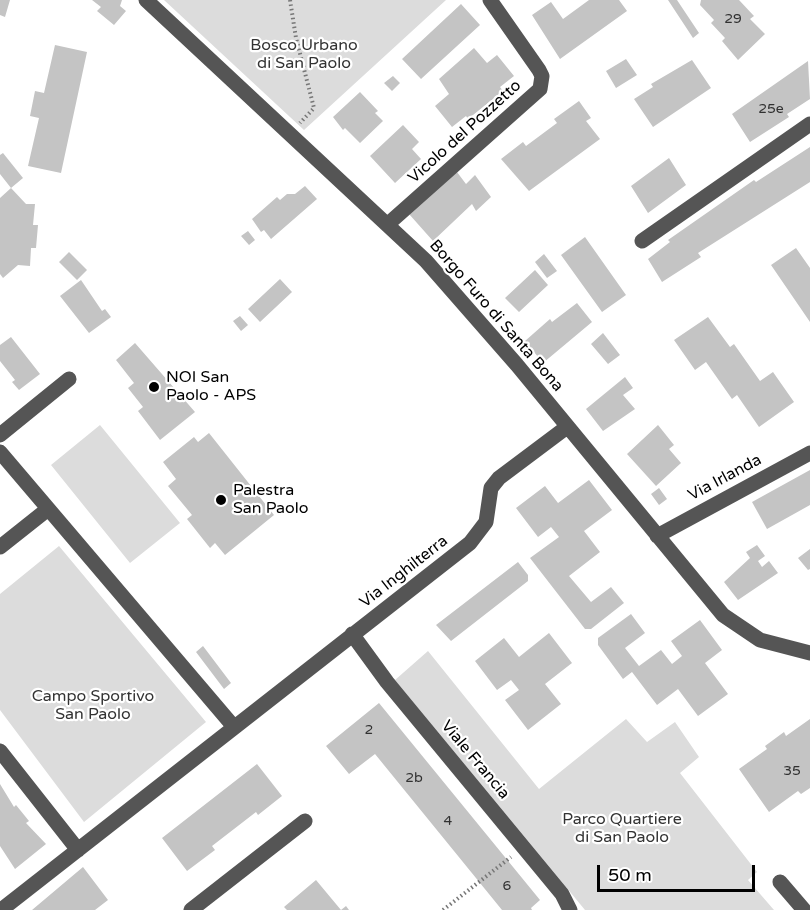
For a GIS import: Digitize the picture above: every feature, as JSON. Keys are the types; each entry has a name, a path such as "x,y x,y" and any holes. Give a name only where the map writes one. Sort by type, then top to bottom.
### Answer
{"street":[{"name":"Borgo Furo di Santa Bona","path":"146,0 388,224 456,295 723,615 760,640 810,652"},
{"name":"Vicolo del Pozzetto","path":"388,224 540,89 542,76 539,70 490,0"},
{"path":"642,241 810,124"},
{"path":"0,435 69,379"},
{"name":"Via Inghilterra","path":"2,910 471,543 486,522 488,499 495,483 567,427"},
{"path":"0,452 234,727"},
{"name":"Via Irlanda","path":"657,536 810,453"},
{"path":"0,547 48,509"},
{"name":"Viale Francia","path":"352,634 387,682 562,894 570,910"},
{"path":"0,751 75,852"},
{"path":"191,910 305,821"},
{"path":"780,882 804,910"}],"path":[{"path":"289,134 314,108 296,38 290,0"},
{"path":"443,910 524,848"}],"green space":[{"name":"Bosco Urbano di San Paolo","path":"164,0 446,0 304,130"},
{"path":"100,425 180,523 130,563 51,465"},
{"name":"Campo Sportivo San Paolo","path":"59,546 206,722 84,822 0,710 0,594"},
{"name":"Parco Quartiere di San Paolo","path":"428,651 539,789 626,719 647,742 675,722 699,757 680,773 757,872 748,880 774,910 585,910 395,680"}],"building":[{"path":"0,0 10,0 5,17 0,15"},
{"path":"92,0 122,0 120,6 126,11 114,25 97,11 101,7"},
{"path":"589,0 619,0 627,11 560,59 532,15 551,2 563,19"},
{"path":"668,0 677,0 699,33 693,38"},
{"path":"701,0 739,0 754,16 750,19 765,34 738,60 722,41 725,38 711,23 714,20 700,5"},
{"path":"461,4 480,25 421,79 402,59"},
{"path":"55,45 87,52 61,173 28,166 39,118 30,116 35,91 44,93"},
{"path":"474,48 487,63 497,55 514,76 500,87 503,91 468,119 466,116 452,127 435,106 449,94 439,79"},
{"path":"626,59 637,75 616,88 606,71"},
{"path":"692,60 711,88 653,127 634,99 653,87 651,84"},
{"path":"808,61 810,99 787,114 789,117 750,142 732,114"},
{"path":"393,76 400,83 392,91 384,83"},
{"path":"360,92 378,111 375,113 383,121 360,143 345,128 343,130 333,117"},
{"path":"579,101 591,118 586,121 600,139 529,191 501,159 523,142 526,146 557,123 554,119"},
{"path":"403,125 419,142 412,149 421,159 395,183 370,156"},
{"path":"810,147 810,182 698,253 701,257 662,282 648,259 670,242 668,240 754,180 756,182"},
{"path":"3,153 23,178 11,188 0,174 0,155"},
{"path":"669,158 686,185 648,213 631,186"},
{"path":"457,172 466,184 475,175 491,197 476,211 472,204 433,241 409,214"},
{"path":"305,186 317,199 271,239 264,230 261,232 252,219 277,197 280,200 287,194 295,194"},
{"path":"11,188 26,204 35,204 33,225 38,225 36,248 31,248 30,266 18,265 3,278 0,274 0,198"},
{"path":"248,231 255,240 249,245 241,236"},
{"path":"585,237 626,295 602,312 561,255"},
{"path":"796,248 810,268 810,322 771,265"},
{"path":"69,252 87,270 77,280 59,262"},
{"path":"544,254 557,271 547,278 535,262"},
{"path":"535,270 548,285 519,312 505,298"},
{"path":"280,279 292,292 260,322 248,309"},
{"path":"81,280 102,311 105,309 111,317 89,333 60,296"},
{"path":"577,303 592,322 543,363 525,341 550,319 552,322"},
{"path":"240,316 248,325 241,331 233,321"},
{"path":"708,317 730,347 734,344 760,381 773,372 794,402 759,427 737,395 732,399 706,362 695,370 674,340"},
{"path":"603,333 620,355 608,364 591,344"},
{"path":"11,337 40,374 19,390 12,382 15,380 0,361 0,345"},
{"name":"NOI San Paolo - APS","path":"135,343 195,412 160,440 138,411 143,407 128,388 134,383 116,360"},
{"path":"625,377 633,388 623,395 635,409 603,431 586,409"},
{"path":"658,425 674,445 669,449 681,463 656,486 627,454"},
{"name":"Palestra San Paolo","path":"209,433 274,515 225,555 215,543 210,548 187,519 192,515 168,486 176,479 163,462 194,437 198,442"},
{"path":"810,470 810,505 767,529 752,502"},
{"path":"589,480 612,510 584,531 600,552 569,576 591,602 611,587 624,603 591,629 585,629 530,558 559,537 551,527 538,537 516,508 545,486 558,503"},
{"path":"659,488 667,499 659,505 651,494"},
{"path":"757,545 765,556 758,561 762,567 769,561 778,573 738,600 724,582 750,558 746,552"},
{"path":"810,549 810,569 808,570 798,558"},
{"path":"518,562 528,575 528,581 451,641 436,625"},
{"path":"631,614 645,633 625,648 639,666 661,650 672,664 682,656 671,641 700,620 722,650 705,663 728,694 698,716 678,689 657,705 632,672 623,679 598,645 598,638"},
{"path":"549,633 572,663 545,684 561,704 528,730 505,700 519,690 511,680 497,690 475,661 504,638 519,657"},
{"path":"203,646 231,683 224,689 196,652"},
{"path":"379,703 540,900 531,908 532,910 502,910 375,754 349,774 326,746"},
{"path":"810,719 810,788 801,794 798,791 769,812 739,769 767,749 765,746 784,732 786,736"},
{"path":"257,764 282,796 258,815 256,812 212,846 215,850 187,871 162,838"},
{"path":"0,784 14,807 16,805 29,821 26,823 46,844 15,869 0,846"},
{"path":"83,867 108,900 95,910 32,910"},
{"path":"316,880 341,910 287,910 284,907"}],"place":[{"name":"NOI San Paolo - APS","path":"154,387"},
{"name":"Palestra San Paolo","path":"221,500"}]}
